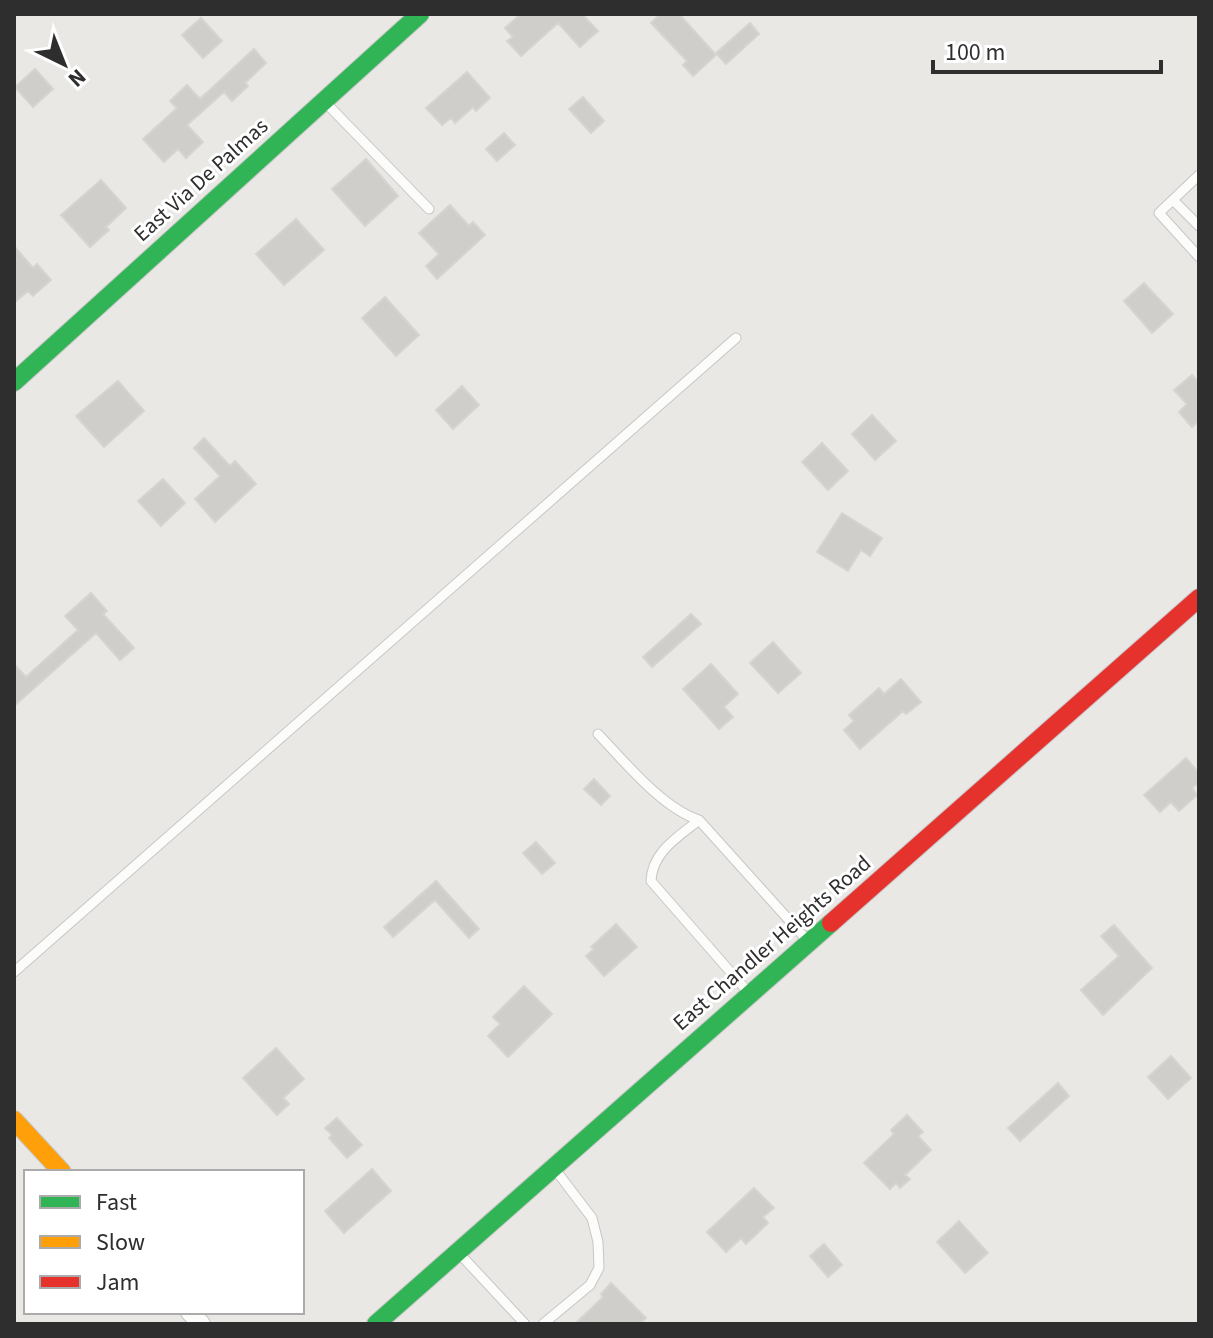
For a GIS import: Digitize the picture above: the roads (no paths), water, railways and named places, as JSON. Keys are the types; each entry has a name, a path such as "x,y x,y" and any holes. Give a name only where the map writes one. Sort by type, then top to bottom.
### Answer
{"main road":[{"name":"East Via De Palmas","path":"14,382 420,14"},
{"name":"East Chandler Heights Road","path":"376,1324 1199,598"},
{"path":"14,1120 60,1170"}],"lane":[{"path":"324,100 429,209"},
{"path":"1199,175 1159,213 1199,257"},
{"path":"1173,200 1199,226"},
{"path":"14,972 736,338"},
{"path":"598,734 683,815 699,820 810,942"},
{"path":"699,820 664,850 651,866 651,881 750,995"},
{"path":"543,1324 590,1285 599,1268 598,1242 592,1218 554,1168"},
{"path":"458,1252 525,1324"}]}
